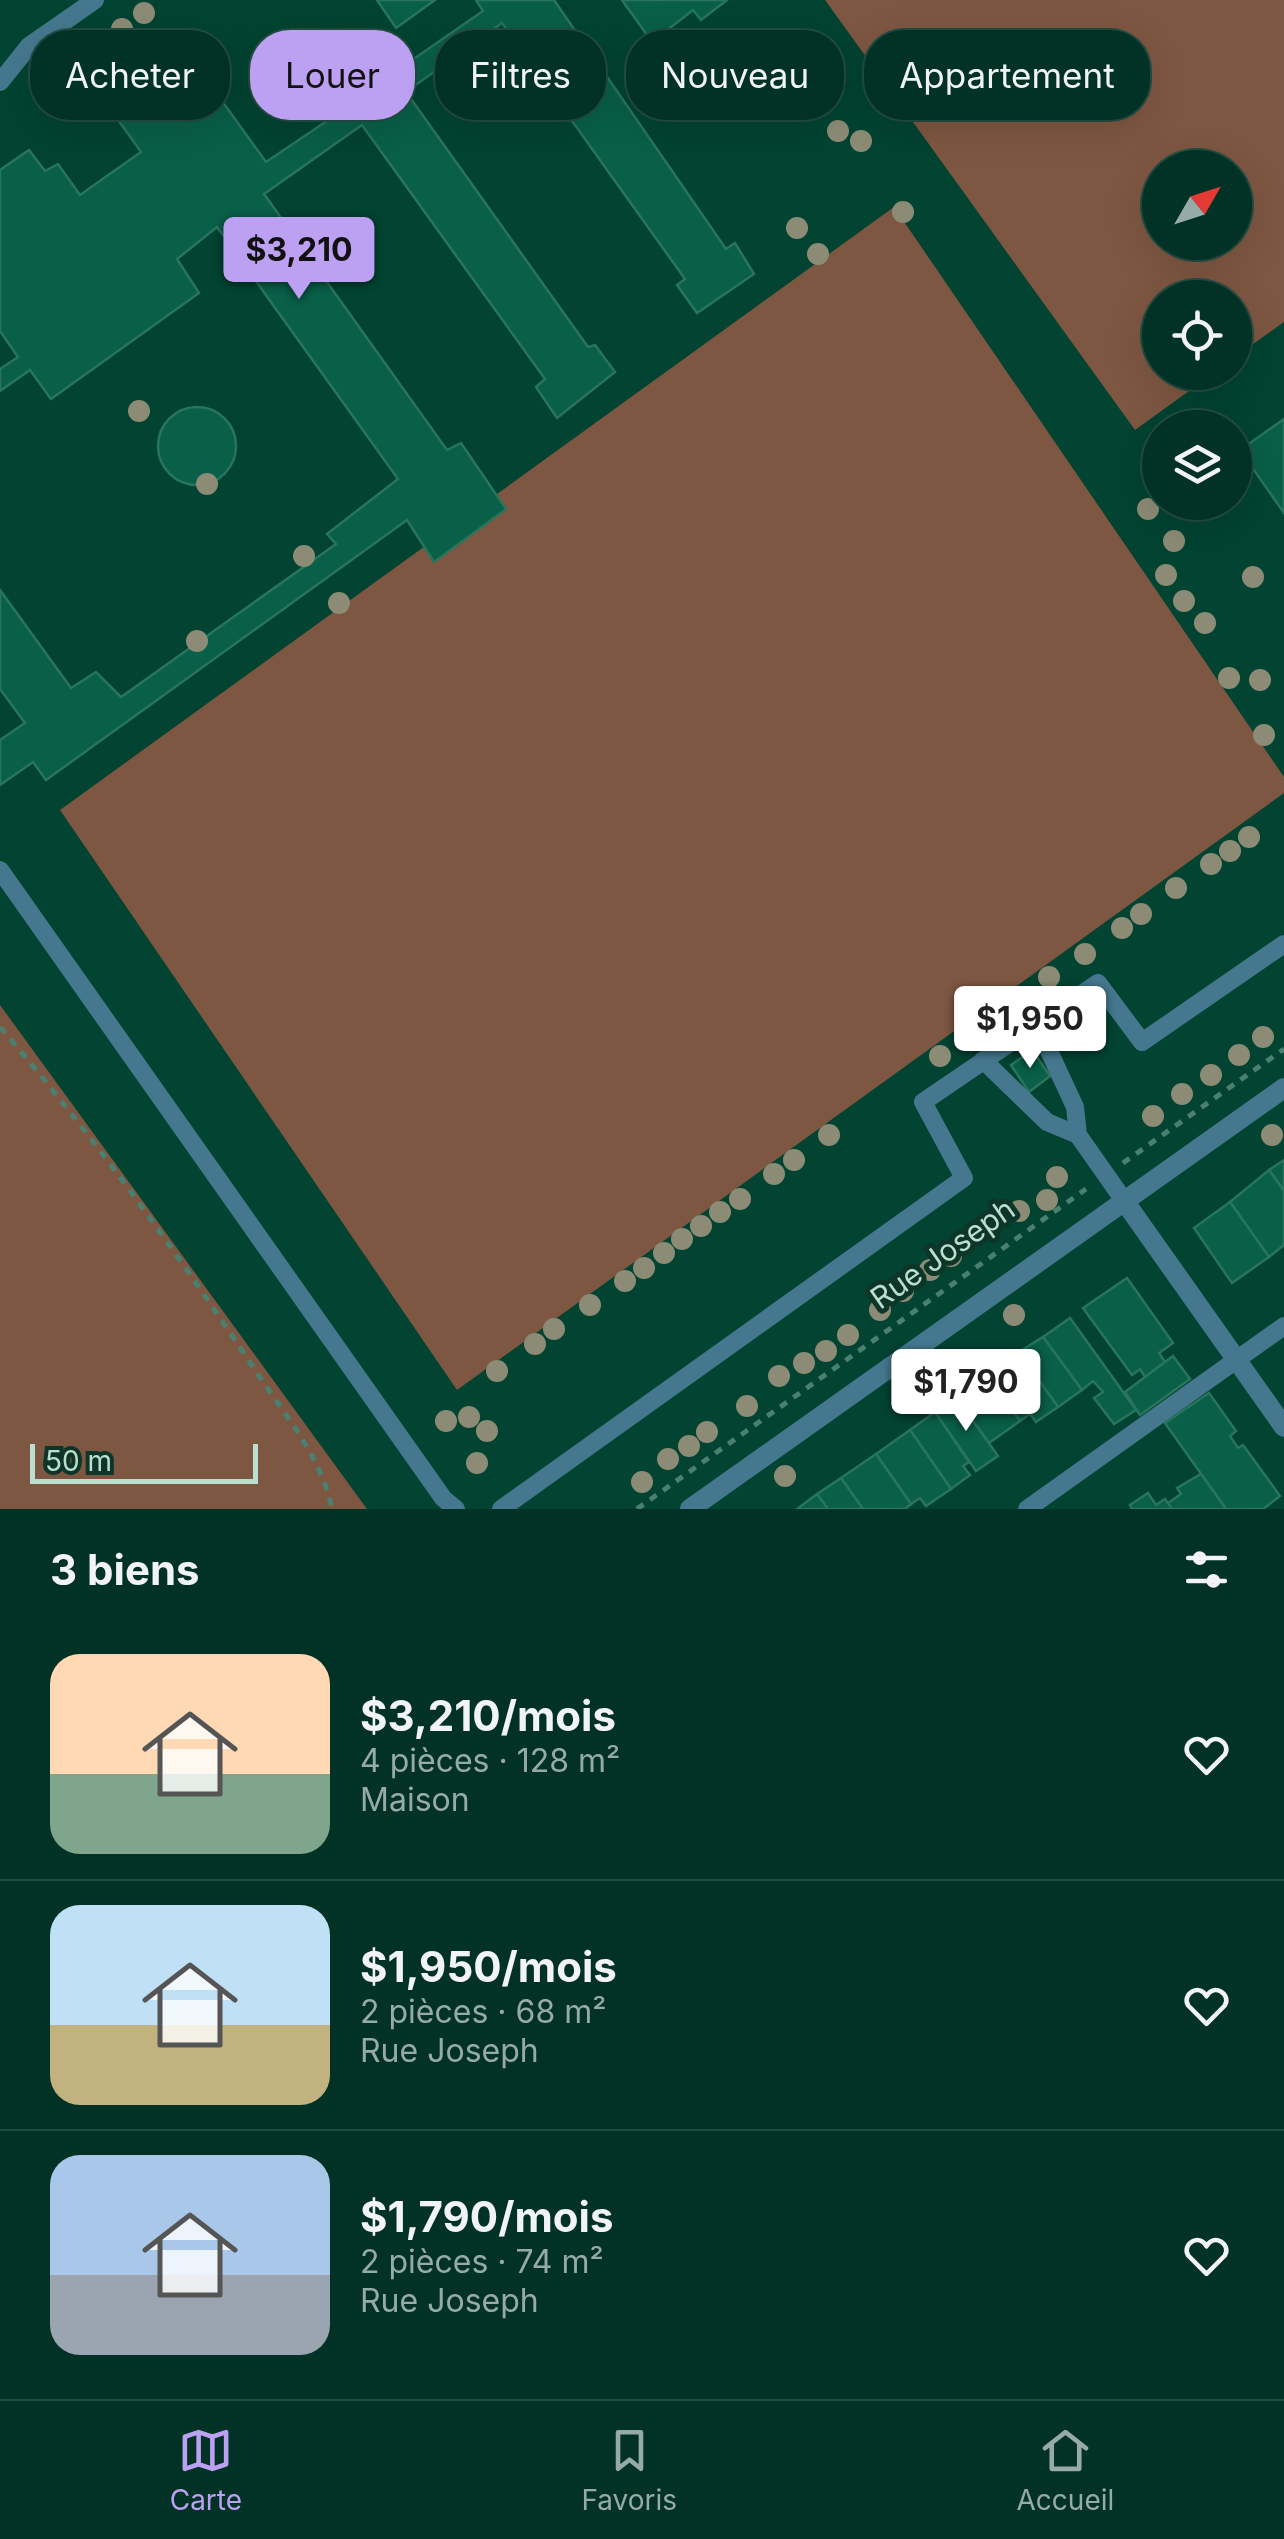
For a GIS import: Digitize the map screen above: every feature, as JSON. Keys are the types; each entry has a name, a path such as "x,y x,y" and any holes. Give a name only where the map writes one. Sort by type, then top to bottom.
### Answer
{"street":[{"name":"Rue Joseph","path":"690,1509 1284,1088"},
{"path":"1124,1202 1284,1427"}],"lane":[{"path":"0,82 29,46 95,0"},
{"path":"0,870 443,1498 456,1509"},
{"path":"501,1509 964,1178 923,1102 1098,983 1142,1042 1284,944"},
{"path":"1036,1023 1076,1107 1078,1135 1124,1202"},
{"path":"983,1060 1047,1122 1078,1135"},
{"path":"1027,1509 1284,1326"}],"path":[{"path":"0,1027 114,1168 216,1311 314,1458 332,1509"},
{"name":"Rue Joseph","path":"637,1509 1284,1049"}],"shaded area":[{"path":"825,0 1284,0 1284,322 1252,345 1252,280 1142,280 1142,390 1190,390 1163,410 1142,410 1142,425 1135,430 912,120 1150,120 1150,30 864,30 864,54"},
{"path":"894,207 1284,777 1284,793 457,1390 60,810"},
{"path":"0,1005 367,1509 0,1509"}],"building":[{"path":"377,0 435,0 396,28"},
{"path":"476,0 554,0 575,30 507,30 502,23 492,30 456,30 483,11"},
{"path":"622,0 727,0 701,20 693,10 667,30 643,30"},
{"path":"435,44 435,71 415,86 415,58"},
{"path":"606,75 626,104 626,120 637,120 726,249 735,243 754,274 697,313 677,285 685,279 571,120 606,120"},
{"path":"415,105 588,347 595,345 615,372 557,418 536,387 545,379 362,125 264,194 447,450 461,443 506,509 434,562 407,520 46,780 33,762 0,785 0,740 25,723 0,689 0,590 71,688 96,672 121,697 336,544 327,534 398,479 217,227 177,259 199,293 51,399 30,370 0,391 0,369 18,357 0,331 0,170 29,150 45,171 58,164 80,195 141,152 118,120 230,120 230,112 266,162 328,120 415,120"},
{"path":"197,407 225,418 236,446 225,474 197,485 169,474 158,446 169,418"},
{"path":"1284,419 1284,513 1252,467 1252,442"},
{"path":"1032,1050 1050,1076 1029,1092 1011,1065"},
{"path":"1284,1160 1284,1191 1269,1170"},
{"path":"1269,1170 1284,1191 1284,1245 1269,1257 1230,1202"},
{"path":"1230,1202 1269,1257 1232,1283 1194,1228"},
{"path":"1127,1278 1173,1343 1159,1353 1165,1362 1145,1377 1140,1369 1132,1375 1083,1308"},
{"path":"1070,1318 1136,1410 1114,1424 1094,1398 1103,1392 1093,1381 1082,1390 1043,1337"},
{"path":"1043,1337 1082,1390 1058,1407 1019,1352"},
{"path":"1019,1352 1058,1407 1036,1422 1030,1414 1020,1421 987,1375"},
{"path":"1173,1356 1190,1379 1140,1415 1125,1392"},
{"path":"987,1375 1020,1421 989,1443 956,1397"},
{"path":"1209,1393 1236,1431 1230,1436 1238,1448 1243,1445 1280,1496 1263,1509 1226,1509 1165,1423"},
{"path":"956,1397 998,1456 976,1471 935,1412"},
{"path":"935,1412 969,1462 963,1466 970,1475 951,1489 910,1430"},
{"path":"910,1430 951,1489 926,1506 920,1498 911,1504 876,1454"},
{"path":"876,1454 911,1504 905,1509 863,1509 841,1478"},
{"path":"1201,1474 1226,1509 1172,1509 1168,1503 1181,1494 1177,1488"},
{"path":"841,1478 863,1509 828,1509 817,1494"},
{"path":"1148,1493 1156,1505 1165,1499 1172,1509 1132,1509 1130,1505"},
{"path":"817,1494 828,1509 797,1509"}]}
